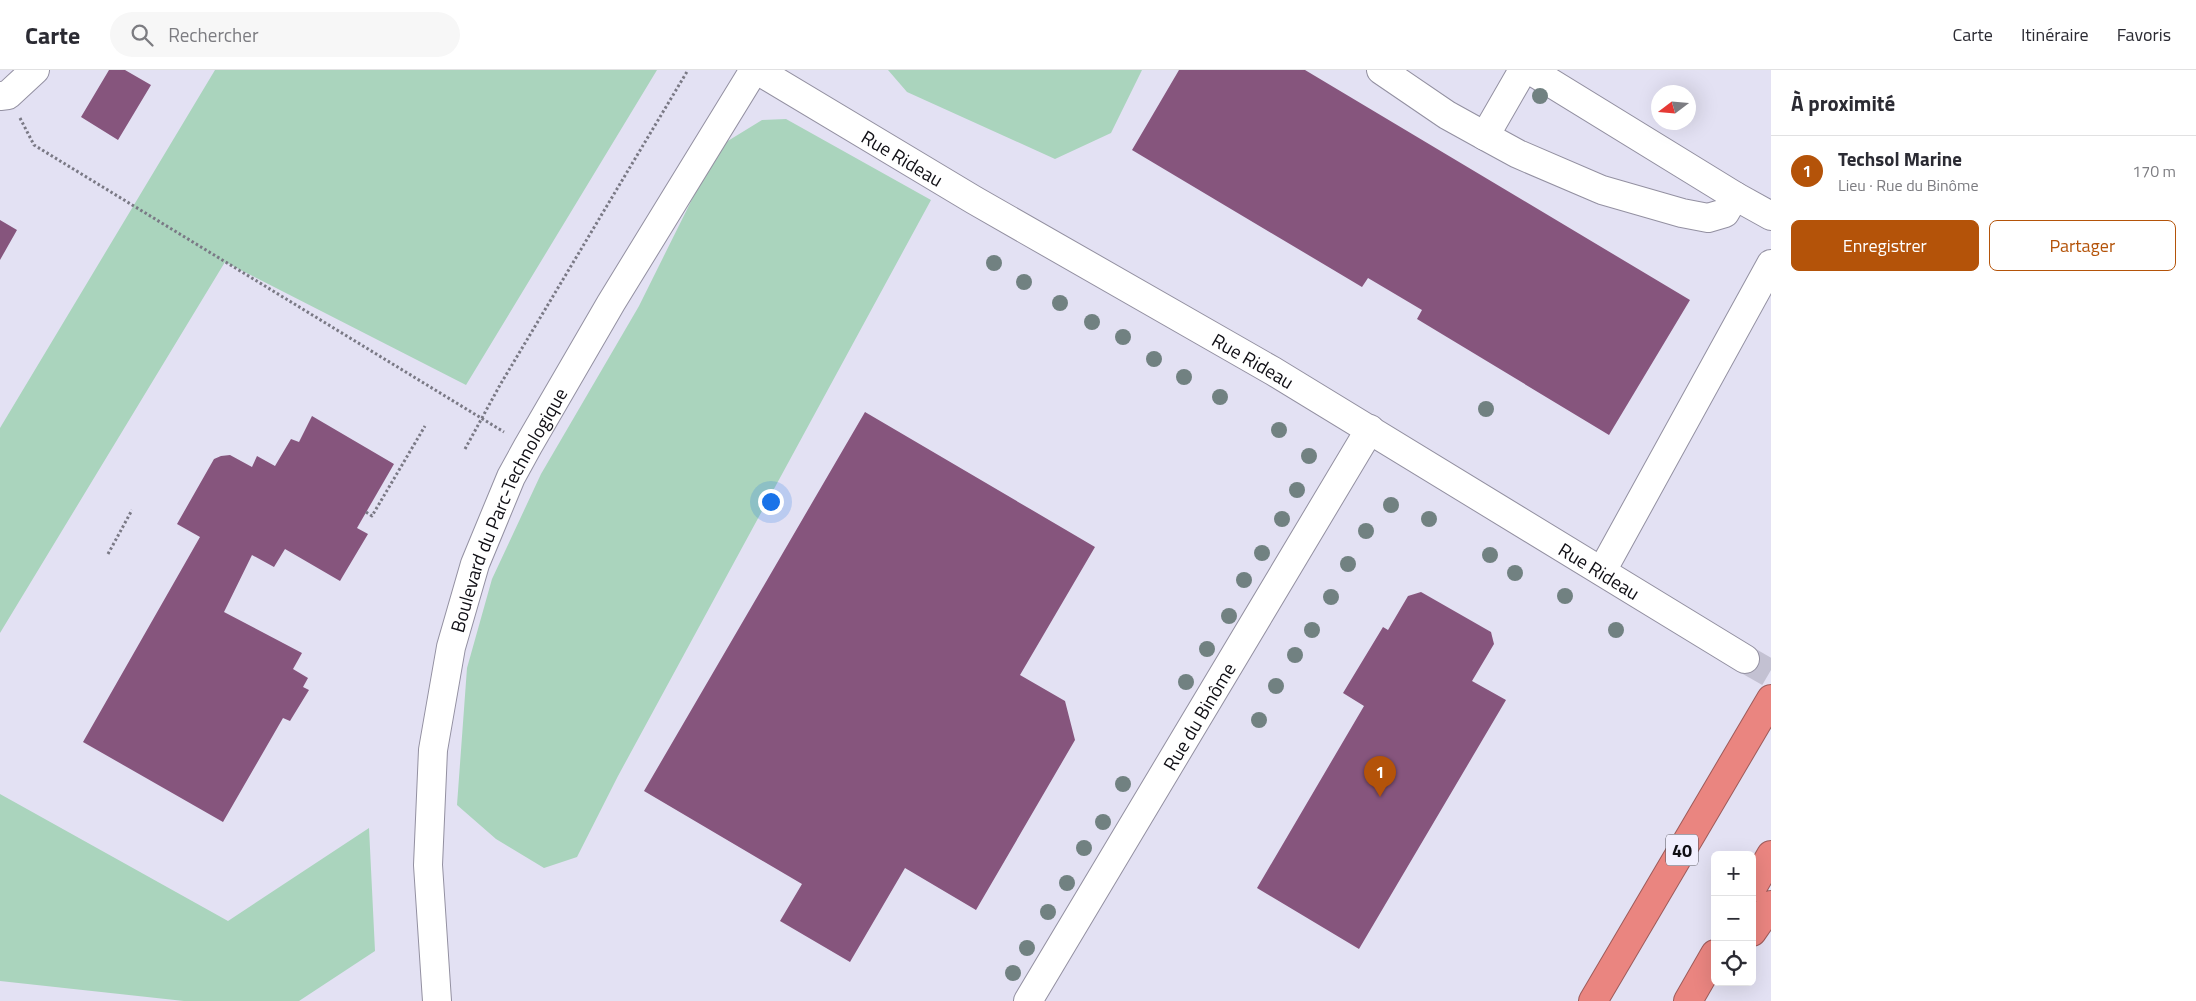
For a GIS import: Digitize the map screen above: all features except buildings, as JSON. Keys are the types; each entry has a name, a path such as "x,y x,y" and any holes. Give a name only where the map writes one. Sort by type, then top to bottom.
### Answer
{"highway":[{"name":"40","path":"1593,1001 1771,699"},
{"path":"1756,881 1771,855"},
{"path":"1756,926 1771,905"},
{"path":"1688,1001 1711,961"},
{"path":"1705,1001 1715,986"}],"street":[{"path":"4,96 35,70"},
{"name":"Rue Rideau","path":"756,70 974,200 1370,429 1746,659"},
{"name":"Boulevard du Parc-Technologique","path":"437,1001 428,865 432,812 433,750 451,647 475,564 511,477 528,446 611,303 756,70"},
{"path":"1381,70 1447,116 1518,154 1602,190 1682,213 1708,218 1725,213 1736,196"},
{"path":"1486,136 1523,70"},
{"path":"1530,70 1771,216"},
{"path":"1602,571 1771,264"},
{"name":"Rue du Binôme","path":"1028,1001 1370,429"}],"path":[{"path":"465,448 480,418 688,70"},
{"path":"4,96 34,145 528,446"},
{"path":"366,512 372,516 425,426"},
{"path":"108,554 132,510"}],"green space":[{"path":"215,70 657,70 466,385 225,262 0,633 0,428"},
{"path":"888,70 1142,70 1111,133 1055,159 907,92"},
{"path":"786,119 931,200 618,776 577,857 544,868 496,839 457,805 467,668 492,579 541,474 639,306 718,147 762,120"},
{"path":"0,794 228,921 369,828 375,951 299,1001 184,1001 0,981"}],"tunnel":[{"path":"1745,659 1771,674"}],"place":[{"name":"Techsol Marine","path":"1380,797"}]}
